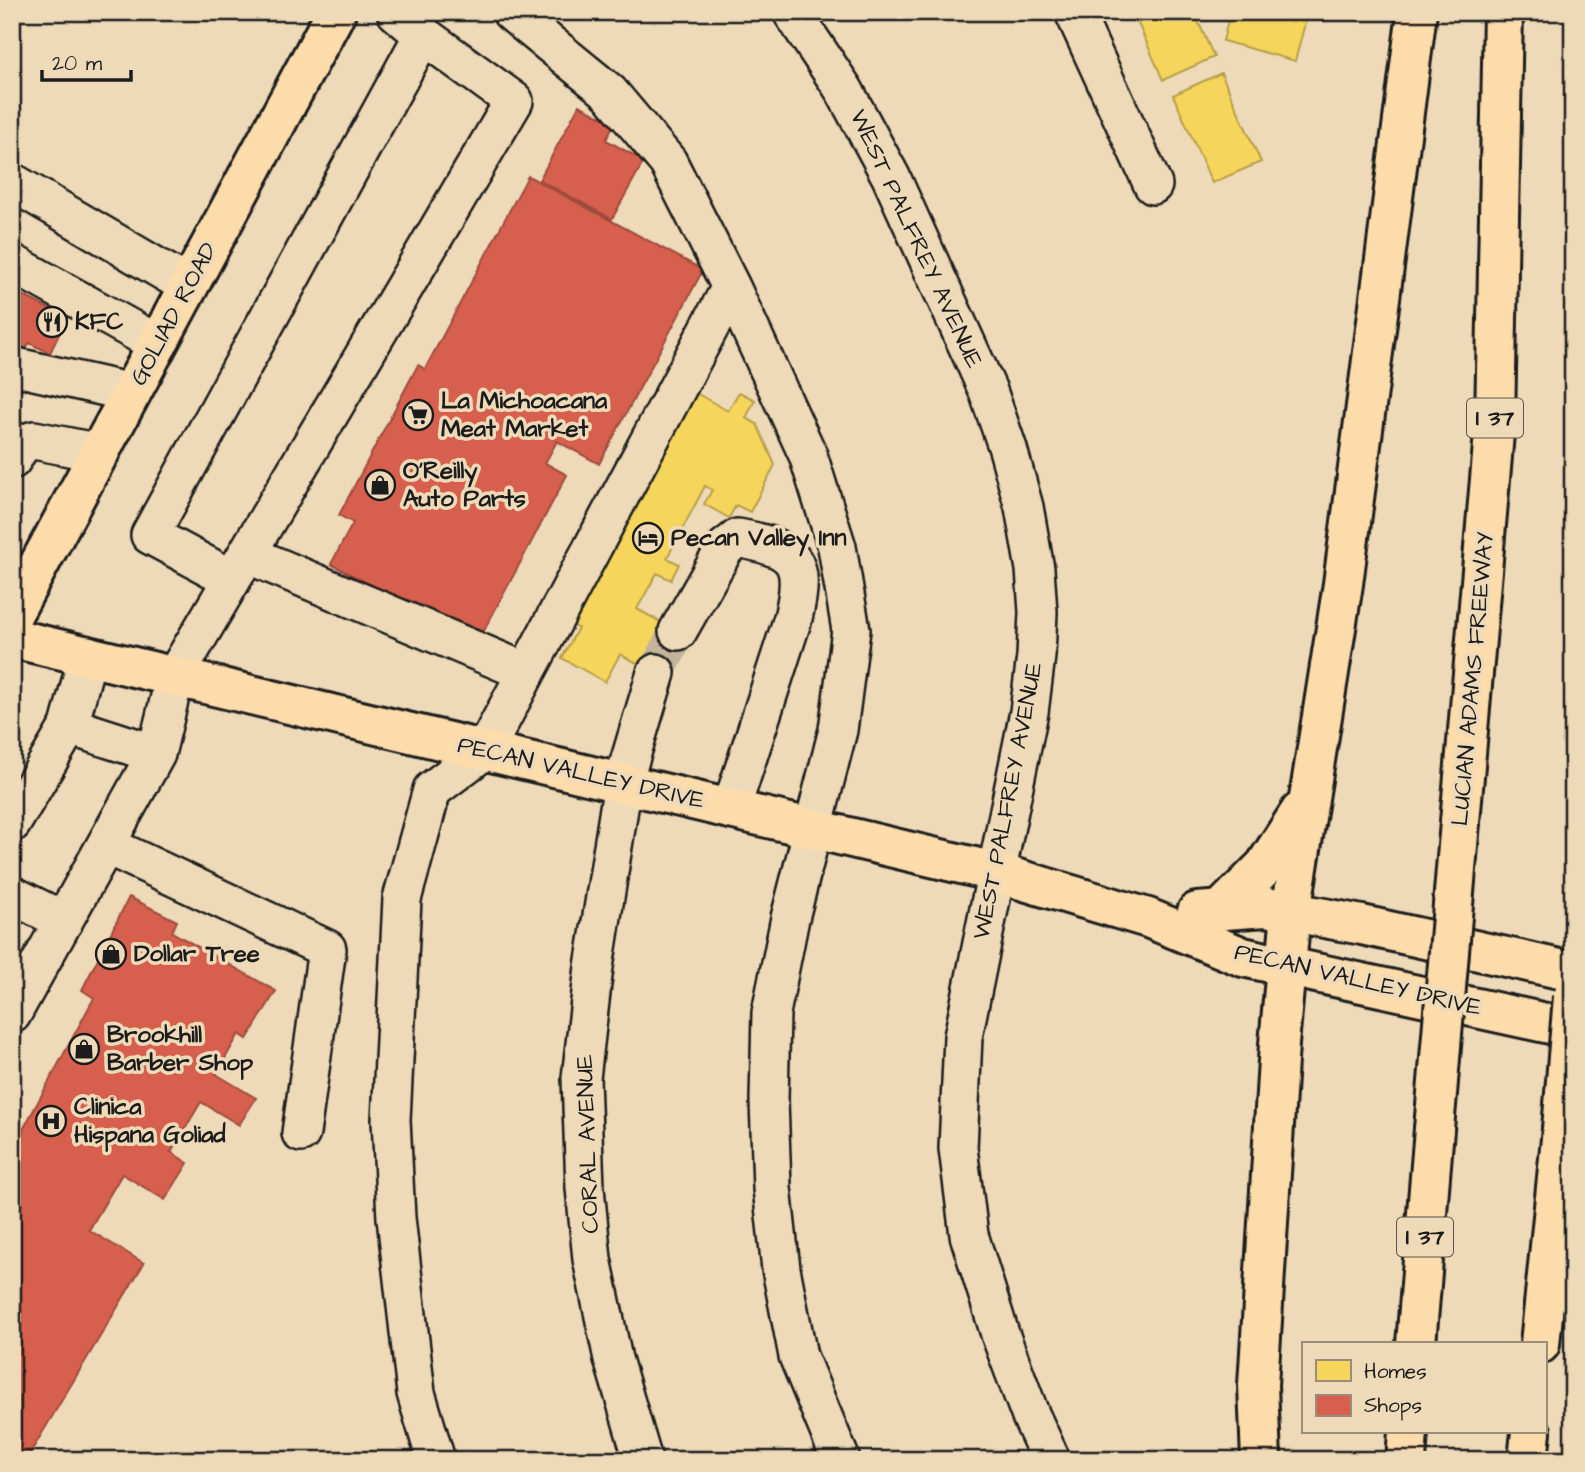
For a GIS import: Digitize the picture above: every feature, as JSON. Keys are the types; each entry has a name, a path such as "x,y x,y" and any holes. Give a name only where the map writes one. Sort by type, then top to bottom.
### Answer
{"main road":[{"name":"GOLIAD ROAD","path":"12,615 336,12"},
{"path":"1261,1460 1258,1385 1291,912 1345,567 1417,12"},
{"name":"LUCIAN ADAMS FREEWAY","path":"1416,1342 1495,422 1503,12"},
{"name":"PECAN VALLEY DRIVE","path":"12,638 995,872 1148,918 1243,957 1573,1029"},
{"path":"1220,910 1265,866 1308,798"},
{"name":"PECAN VALLEY DRIVE","path":"1148,918 1266,907 1362,925 1573,972"},
{"path":"1540,1342 1573,997"},
{"path":"1406,1460 1408,1434"},
{"path":"1528,1460 1531,1434"}],"street":[{"path":"512,12 608,92 668,162 732,287 808,455 837,547 851,630 838,730 790,918 771,1013 769,1100 772,1188 781,1269 798,1356 841,1460"},
{"name":"WEST PALFREY AVENUE","path":"792,12 844,90 891,177 988,391 1024,507 1036,580 1036,656 1029,712 963,1037 958,1148 969,1235 1000,1334 1051,1460"},
{"path":"1074,12 1153,185"},
{"path":"12,1014 156,754 175,676 239,567 514,101 410,24 150,535 239,567 526,672"},
{"path":"12,182 188,286"},
{"path":"12,263 158,344"},
{"path":"436,1460 416,1393 396,1217 391,1120 402,899 432,790 485,750 732,287"},
{"path":"12,366 132,393"},
{"path":"12,460 22,444 34,440 100,453"},
{"path":"678,631 726,548 738,538 769,546 792,557 798,569 800,590 731,809"},
{"path":"12,823 69,726 88,655"},
{"name":"CORAL AVENUE","path":"643,1460 613,1359 592,1259 585,1188 581,1078 594,967 623,783 656,673"},
{"path":"69,726 156,754"},
{"path":"106,845 327,950 301,1133"},
{"path":"12,895 64,921"}],"building: Homes":[{"path":"1133,12 1194,12 1214,57 1163,80"},
{"path":"1230,12 1308,12 1295,61 1223,41"},
{"path":"1221,73 1261,162 1212,183 1173,95"},
{"name":"Pecan Valley Inn","path":"739,392 755,400 746,418 757,424 775,465 750,512 736,505 729,518 704,504 712,490 705,486 667,558 679,564 671,580 657,573 637,609 692,639 670,681 620,654 605,682 562,658 578,628 572,625 696,393 728,411"}],"building: Shops":[{"path":"579,105 614,123 606,140 644,161 612,219 539,180"},
{"path":"528,176 703,270 599,464 557,441 545,463 567,475 478,642 331,564 353,523 339,515 418,365 425,369"},
{"path":"12,290 67,318 50,353 29,343 26,349 12,342"},
{"path":"129,897 177,921 172,932 276,991 247,1039 239,1034 216,1074 256,1098 239,1125 201,1102 171,1152 188,1163 165,1200 122,1174 89,1230 144,1263 26,1460 12,1460 12,1150 94,998 82,990"}],"tunnel":[{"path":"656,673 678,631"}],"place":[{"name":"KFC","path":"52,322"},
{"name":"La Michoacana Meat Market","path":"418,415"},
{"name":"O'Reilly Auto Parts","path":"380,485"},
{"name":"Pecan Valley Inn","path":"648,538"},
{"name":"Dollar Tree","path":"111,954"},
{"name":"Brookhill Barber Shop","path":"84,1049"},
{"name":"Clinica Hispana Goliad","path":"51,1121"}]}
